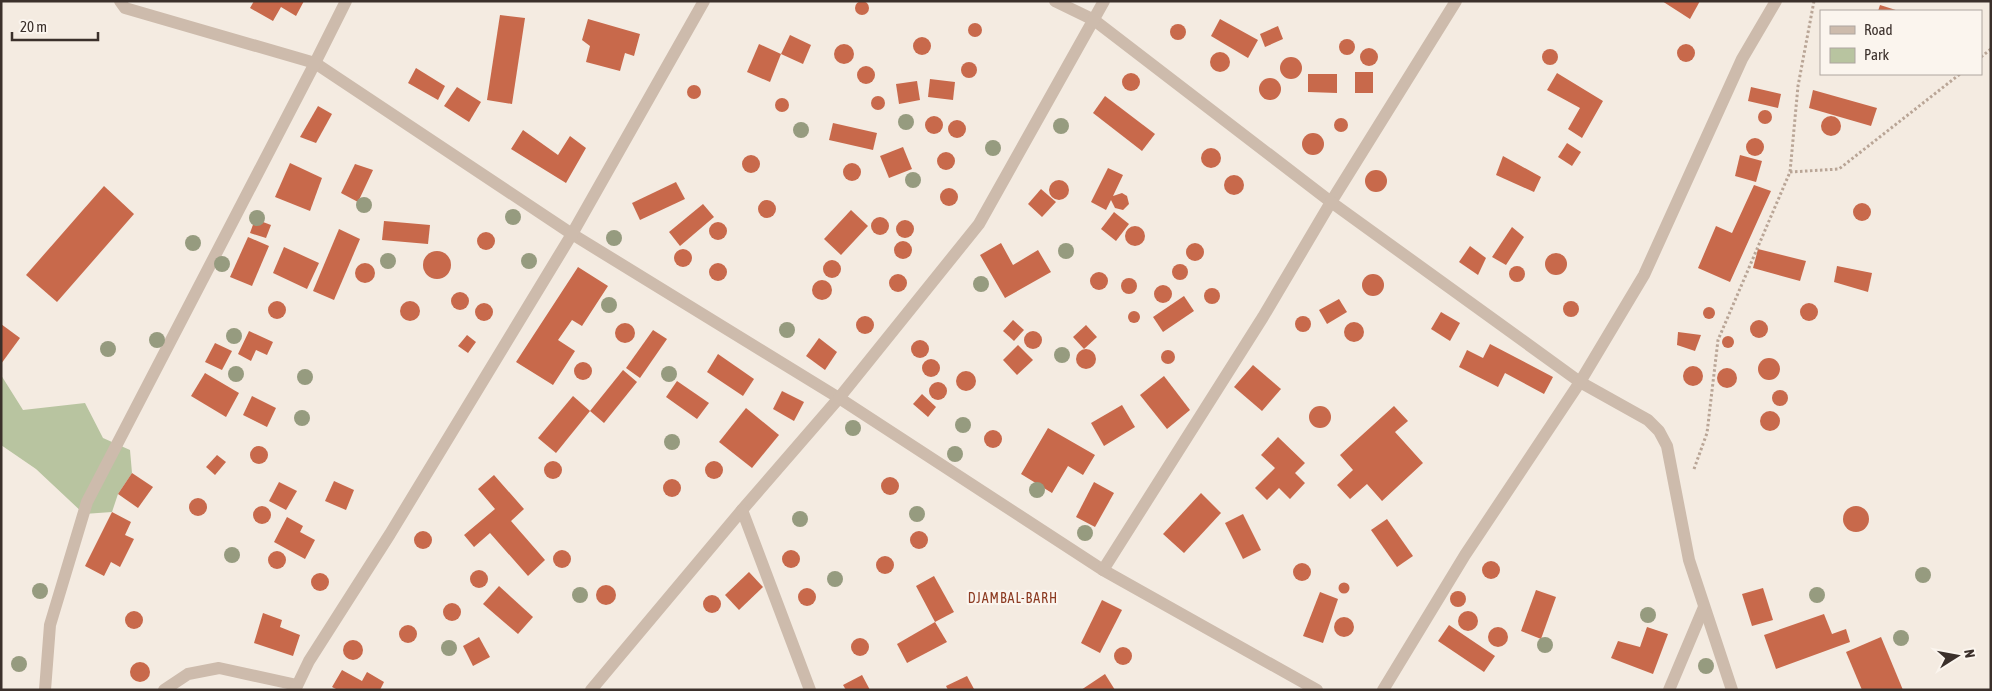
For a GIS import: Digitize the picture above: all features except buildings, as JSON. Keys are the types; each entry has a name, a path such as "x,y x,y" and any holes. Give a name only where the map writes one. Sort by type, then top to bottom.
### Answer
{"street":[{"path":"120,1 125,8 315,63 572,234 839,398 1103,570 1317,690"},
{"path":"45,690 50,625 87,502 346,1"},
{"path":"164,690 188,674 219,668 296,687 309,661 395,526 572,234 704,1"},
{"path":"1055,1 1094,20 1331,202 1580,382 1648,420 1659,431 1668,446 1689,560 1732,690"},
{"path":"591,690 839,398 979,224 1104,1"},
{"path":"1103,570 1263,317 1331,202 1456,1"},
{"path":"1383,690 1464,555 1580,382 1644,276 1742,59 1776,1"},
{"path":"742,510 810,690"},
{"path":"1669,690 1704,607"}],"path":[{"path":"1692,475 1707,433 1718,340 1790,172 1798,86 1814,1"},
{"path":"1790,172 1840,169 1959,75"}],"green space":[{"path":"1,375 23,410 85,403 103,438 130,450 132,473 118,494 112,512 84,514 36,469 1,445"}],"district":[{"name":"DJAMBAL-BARH","path":"1013,598"}]}
